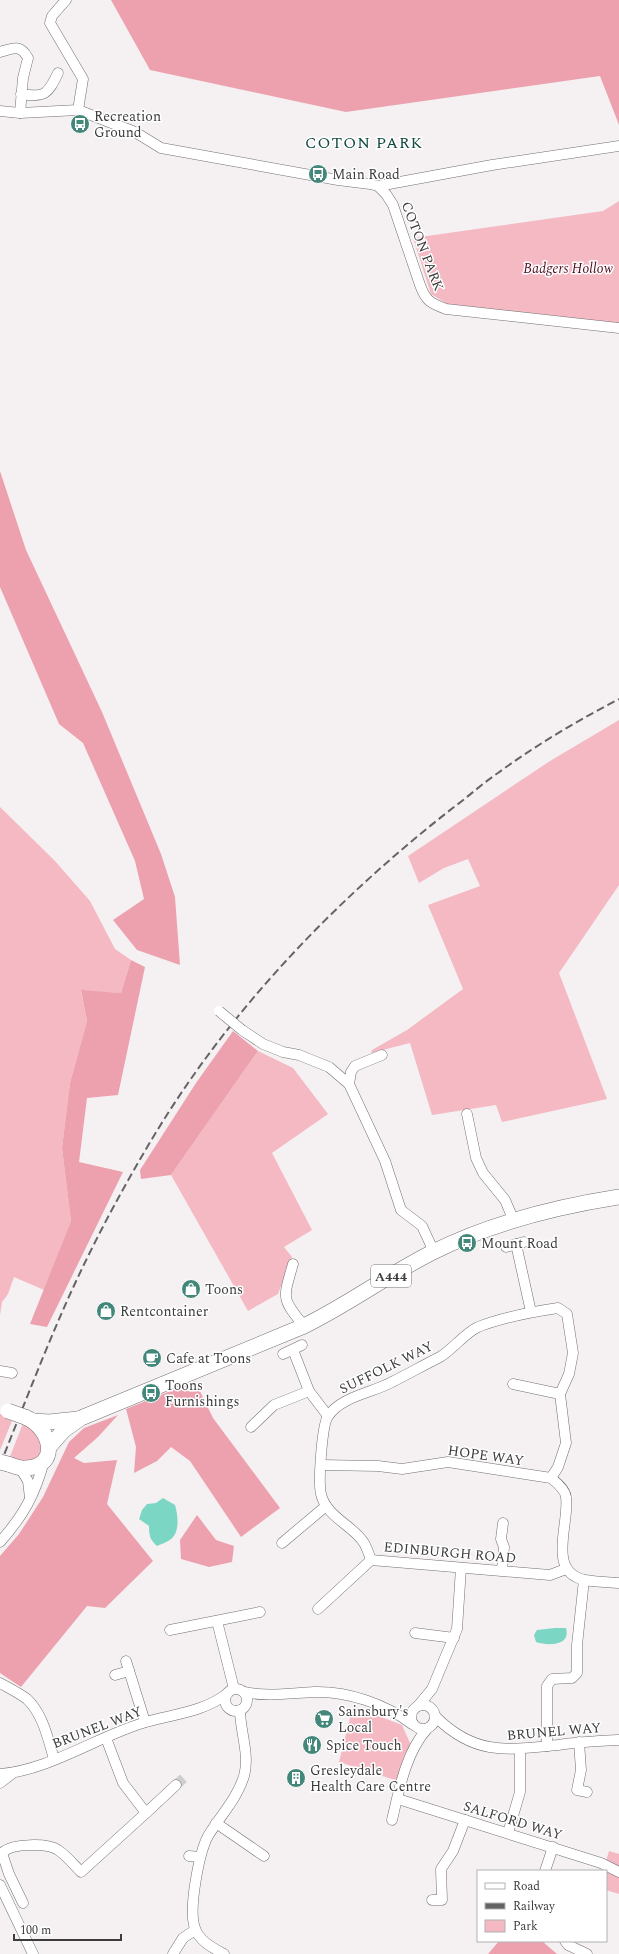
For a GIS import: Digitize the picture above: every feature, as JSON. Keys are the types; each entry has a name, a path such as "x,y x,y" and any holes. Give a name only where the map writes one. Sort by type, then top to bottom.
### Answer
{"highway":[{"name":"A444","path":"9,1465 35,1466 64,1430 81,1418 304,1326 332,1312 404,1268 434,1252 514,1221 558,1208 619,1197"},
{"name":"A444","path":"4,1411 30,1419 49,1422 81,1418"},
{"path":"30,1419 47,1437 46,1454"}],"street":[{"path":"66,0 52,16 50,23 83,79 78,110"},
{"path":"0,52 18,48 24,50 28,58 23,78 20,113"},
{"path":"21,94 36,96 44,94 50,89 58,73"},
{"path":"0,111 20,113 78,110 135,132 161,148 378,186"},
{"name":"COTON PARK","path":"378,186 492,165 619,146"},
{"name":"COTON PARK","path":"378,186 386,194 393,205 422,291 430,302 446,309 619,328"},
{"path":"219,1011 242,1030 263,1044 283,1052 300,1055 329,1067 349,1084 385,1161 401,1210 422,1226 434,1252"},
{"path":"349,1084 350,1072 355,1066 382,1055"},
{"path":"467,1114 476,1158 483,1173 505,1200 514,1221"},
{"path":"515,1244 531,1312"},
{"path":"293,1264 285,1292 287,1306 304,1326"},
{"name":"SUFFOLK WAY","path":"328,1416 337,1407 350,1399 391,1383 440,1356 477,1328 531,1312 558,1308 567,1314 573,1352 569,1374 560,1394"},
{"path":"302,1345 288,1352 309,1390 328,1416 324,1428 321,1465"},
{"path":"0,1371 12,1373"},
{"path":"513,1384 560,1394 566,1443 558,1467 551,1478 566,1495 562,1557 566,1569 573,1575 584,1580 619,1583"},
{"path":"251,1427 274,1406 309,1390"},
{"path":"0,1542 21,1517 30,1500 46,1454"},
{"name":"HOPE WAY","path":"321,1465 378,1466 402,1469 448,1462 551,1478"},
{"path":"9,1465 28,1481 30,1500"},
{"name":"EDINBURGH ROAD","path":"321,1465 321,1494 326,1506 342,1523 364,1542 371,1560 550,1575 566,1569"},
{"path":"282,1543 326,1506"},
{"path":"502,1570 504,1547 501,1539 503,1523"},
{"path":"318,1609 371,1560"},
{"path":"417,1740 411,1716 416,1707 432,1689 454,1638 457,1629 461,1568"},
{"path":"547,1746 547,1686 552,1679 572,1678 577,1673 577,1645 584,1580"},
{"path":"170,1630 260,1612"},
{"path":"217,1621 235,1691 247,1699 239,1709 240,1725 246,1754 244,1774 238,1792 216,1823 203,1847 193,1901 193,1922 195,1930 207,1944 224,1954"},
{"path":"415,1633 454,1638"},
{"path":"126,1661 145,1722"},
{"path":"115,1675 129,1672"},
{"path":"0,1682 26,1699 36,1710 47,1734 54,1759"},
{"path":"392,1820 417,1740 435,1721 433,1713 432,1689"},
{"path":"235,1691 267,1695 331,1692 352,1696 395,1712 420,1730 429,1728 447,1728"},
{"path":"235,1691 226,1703 239,1709"},
{"name":"BRUNEL WAY","path":"0,1774 13,1773 54,1759 145,1722 208,1706 235,1691"},
{"path":"239,1709 256,1699 267,1695"},
{"path":"395,1712 426,1705 433,1713"},
{"name":"BRUNEL WAY","path":"192,1711 221,1708 239,1709"},
{"name":"BRUNEL WAY","path":"433,1713 447,1728 464,1738 484,1746 520,1750 579,1742 619,1740"},
{"path":"106,1738 123,1783 146,1813"},
{"path":"579,1742 581,1770 577,1790 587,1792"},
{"path":"508,1833 520,1792 520,1750"},
{"name":"BRUNEL WAY","path":"0,1783 13,1773"},
{"path":"23,1903 9,1874 2,1853 6,1849 28,1845 57,1849 81,1872 176,1785"},
{"name":"SALFORD WAY","path":"398,1799 604,1864 619,1872"},
{"path":"432,1900 442,1900 441,1870 453,1851 465,1820"},
{"path":"216,1823 264,1856"},
{"path":"545,1870 552,1847"},
{"path":"189,1856 200,1858"},
{"path":"0,1885 33,1954"},
{"path":"173,1954 183,1938 195,1930"},
{"path":"566,1942 568,1945 587,1954"}],"green space":[{"name":"Badgers Hollow","path":"619,201 619,324 452,307 431,294 413,238 603,211"},
{"path":"619,720 619,885 559,973 607,1099 502,1122 496,1105 432,1115 410,1043 371,1053 372,1050 407,1030 463,989 428,905 480,886 468,859 444,868 419,883 408,856 550,761"},
{"path":"0,807 55,861 90,901 115,949 131,960 121,993 81,991 87,1021 70,1083 62,1148 71,1221 44,1290 14,1277 8,1294 2,1302 0,1315"},
{"path":"258,1051 293,1068 328,1114 272,1153 312,1230 284,1247 292,1257 278,1294 248,1311 171,1175"},
{"path":"0,1414 8,1415 7,1419 12,1421 0,1450"},
{"path":"24,1421 42,1435 45,1452 28,1465 9,1459"},
{"path":"353,1706 402,1725 410,1743 398,1781 339,1762"},
{"path":"609,1851 619,1854 619,1894 607,1890 607,1870 603,1870"}],"shaded area":[{"path":"111,0 619,0 619,125 600,76 346,112 150,70"},
{"path":"0,471 26,550 102,712 161,854 175,897 180,965 137,950 113,920 144,899 135,861 83,743 59,724 0,587"},
{"path":"131,960 145,967 118,1095 87,1098 79,1162 123,1172 47,1327 30,1324 71,1221 62,1148 70,1083 87,1021 81,990 121,993"},
{"path":"233,1031 258,1051 171,1175 141,1179 140,1170 196,1083"},
{"path":"195,1381 213,1418 280,1508 241,1537 190,1461 171,1447 157,1461 134,1473 136,1447 126,1409"},
{"path":"118,1415 98,1437 74,1458 84,1463 117,1460 107,1504 153,1561 105,1608 87,1606 21,1687 0,1673 0,1556 19,1534 43,1497 69,1442 84,1428"},
{"path":"163,1498 175,1505 177,1514 177,1528 171,1539 157,1546 150,1537 149,1526 139,1519 142,1510 147,1504 156,1503"},
{"path":"197,1515 216,1540 234,1546 232,1562 209,1567 181,1559 180,1540"},
{"path":"566,1628 567,1634 562,1641 552,1644 536,1642 534,1635 537,1630"},
{"path":"498,1942 543,1942 557,1954 488,1954"}],"tunnel":[{"path":"176,1785 186,1776"}],"railway":[{"path":"0,1465 67,1301 86,1259 118,1198 182,1091 250,1002 327,918 410,842 512,763 557,734 619,699"}],"place":[{"name":"Recreation Ground","path":"80,124"},
{"name":"Main Road","path":"318,174"},
{"name":"Mount Road","path":"467,1243"},
{"name":"Toons","path":"191,1289"},
{"name":"Rentcontainer","path":"106,1311"},
{"name":"Cafe at Toons","path":"152,1358"},
{"name":"Toons Furnishings","path":"151,1393"},
{"name":"Sainsbury's Local","path":"324,1719"},
{"name":"Spice Touch","path":"312,1745"},
{"name":"Gresleydale Health Care Centre","path":"296,1778"}],"district":[{"name":"COTON PARK","path":"364,142"}]}
